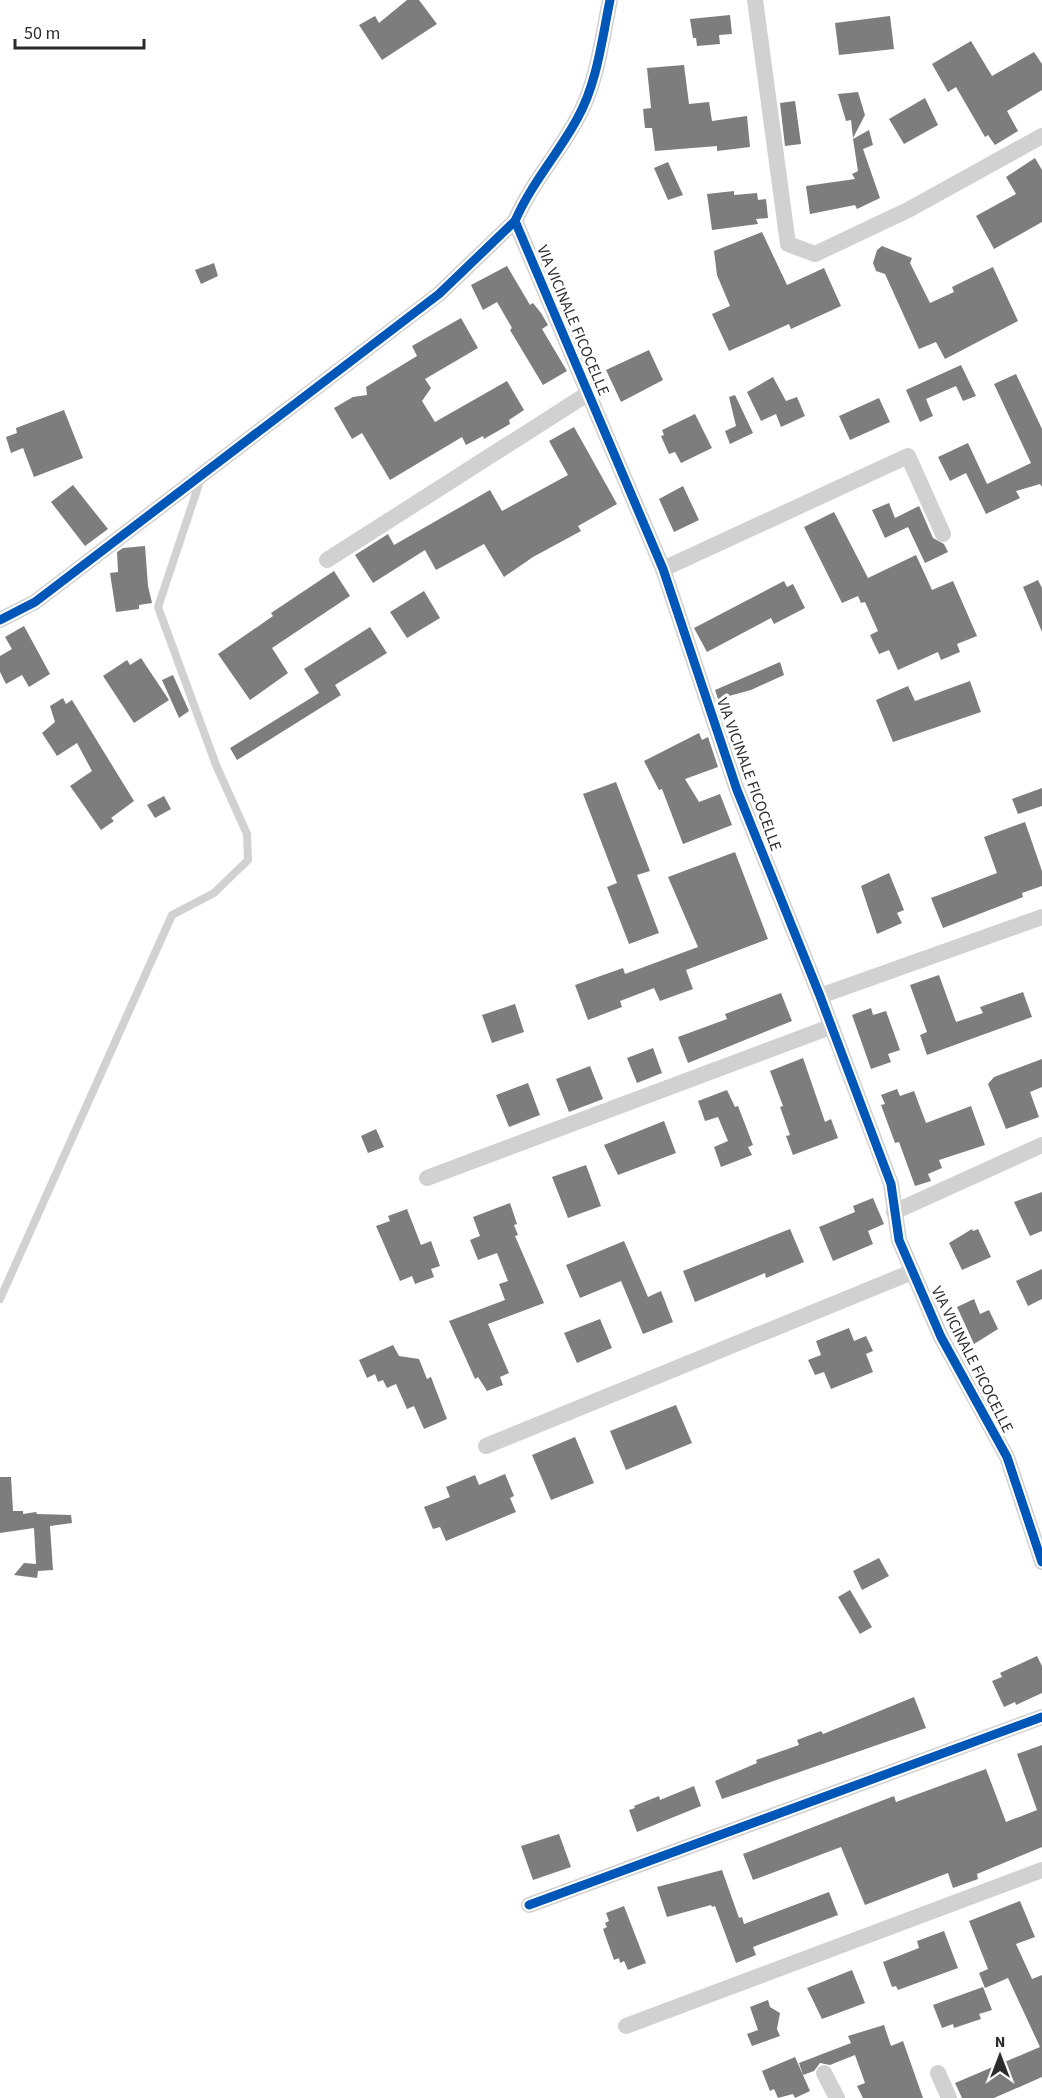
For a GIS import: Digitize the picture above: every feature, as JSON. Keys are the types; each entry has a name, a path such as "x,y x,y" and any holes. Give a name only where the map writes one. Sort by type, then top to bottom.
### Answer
{"street":[{"path":"0,620 35,602 439,294 515,221 522,204 579,118 591,86 610,0"},
{"path":"755,0 788,244 815,254 908,210 1042,136"},
{"name":"VIA VICINALE FICOCELLE","path":"515,221 663,569 736,790 820,996 891,1184 899,1240 941,1337 1007,1456 1042,1562"},
{"path":"327,560 589,393"},
{"path":"663,569 908,456 943,534"},
{"path":"820,996 1042,917"},
{"path":"426,1178 830,1027"},
{"path":"894,1212 1042,1145"},
{"path":"486,1446 912,1272"},
{"path":"529,1905 1042,1717"},
{"path":"626,2026 1042,1870"},
{"path":"824,2073 837,2098"},
{"path":"938,2073 949,2098"}],"lane":[{"path":"0,1299 172,915 214,893 248,860 247,834 216,765 158,607 202,475"}],"building":[{"path":"407,0 419,0 437,24 382,60 359,25 375,16 379,23"},
{"path":"730,15 732,34 719,35 720,44 697,46 696,38 693,38 690,19"},
{"path":"890,16 894,49 839,55 835,23"},
{"path":"971,41 992,76 1034,52 1042,64 1042,90 1007,111 1018,131 995,145 988,135 985,137 956,87 948,92 932,64"},
{"path":"684,65 689,104 709,102 712,121 747,116 750,147 717,151 717,146 655,151 652,128 645,128 643,109 651,108 647,68"},
{"path":"858,92 865,115 853,138 851,120 846,121 838,94"},
{"path":"925,98 938,125 904,144 889,119"},
{"path":"795,101 801,144 785,146 780,103"},
{"path":"869,130 873,145 863,149 880,198 857,209 855,205 810,214 806,186 855,179 852,174 858,171 853,139"},
{"path":"1035,158 1042,170 1042,222 994,249 976,216 1016,194 1006,177"},
{"path":"668,162 683,195 668,200 654,168"},
{"path":"734,191 734,195 757,193 758,200 766,199 768,218 756,219 758,224 712,230 707,194"},
{"path":"762,232 787,285 824,268 841,306 791,329 789,324 729,351 712,314 730,306 717,275 714,251"},
{"path":"882,246 912,258 910,263 930,303 954,292 952,287 993,267 1018,321 945,359 936,342 919,349 885,274 876,271 873,263 877,250"},
{"path":"214,263 218,276 201,284 195,270"},
{"path":"507,266 530,305 533,303 548,325 542,329 567,371 543,385 510,330 512,328 497,302 483,310 471,285"},
{"path":"461,318 478,348 425,379 431,388 422,401 435,422 507,381 524,410 509,420 510,424 484,439 483,436 466,445 462,437 390,480 362,433 352,439 334,408 353,397 367,395 366,387 417,356 412,346"},
{"path":"649,350 663,380 621,402 606,370"},
{"path":"961,365 976,396 963,401 956,386 926,399 933,416 920,422 906,390"},
{"path":"1016,374 1042,429 1042,487 1040,484 1016,491 1020,498 986,514 966,473 950,481 938,457 968,443 987,484 1031,463 994,384"},
{"path":"773,377 786,401 797,397 805,416 781,427 776,414 761,421 747,392"},
{"path":"735,395 753,433 730,444 725,431 736,426 729,397"},
{"path":"879,398 890,422 850,440 839,416"},
{"path":"64,410 83,458 34,477 23,448 11,453 6,437 17,433 16,428"},
{"path":"695,414 712,448 681,463 675,452 669,454 661,436 664,435 662,430"},
{"path":"574,427 617,504 578,526 581,531 533,557 504,577 484,544 436,570 425,550 373,583 355,555 388,534 394,545 490,490 502,511 568,475 549,441"},
{"path":"73,485 108,529 85,546 51,502"},
{"path":"683,486 699,520 674,532 659,499"},
{"path":"889,503 895,518 919,506 933,538 944,544 948,552 925,563 908,527 885,538 872,510"},
{"path":"834,512 868,578 916,555 932,590 953,581 977,636 957,644 960,652 941,660 938,652 898,670 889,650 879,654 870,635 878,631 865,602 861,603 858,596 842,603 804,527"},
{"path":"145,546 148,586 152,603 139,605 139,609 116,612 110,573 118,572 117,552 123,548"},
{"path":"334,571 350,596 272,648 288,673 250,700 218,654 273,616 271,613"},
{"path":"1038,580 1042,588 1042,632 1023,587"},
{"path":"784,581 787,587 793,584 805,608 774,624 771,618 707,652 694,628"},
{"path":"424,591 440,618 407,638 390,612"},
{"path":"24,626 50,674 29,687 22,675 6,684 0,672 0,656 12,649 5,637"},
{"path":"370,627 387,653 335,685 341,695 237,760 230,748 319,693 304,669"},
{"path":"141,658 169,700 134,723 103,676 127,660 130,665"},
{"path":"780,662 784,675 751,690 718,699 715,690"},
{"path":"173,675 189,711 179,718 162,680"},
{"path":"970,681 981,712 893,742 876,700 908,686 915,701"},
{"path":"63,698 66,704 72,700 134,801 111,818 114,821 101,830 70,786 92,771 77,743 57,756 42,733 55,722 50,706"},
{"path":"699,733 702,740 708,737 718,767 685,779 699,802 720,794 732,825 683,844 662,789 659,790 644,761"},
{"path":"616,782 650,871 637,875 659,933 629,944 607,887 617,883 583,794"},
{"path":"1042,788 1042,806 1018,814 1012,799"},
{"path":"164,796 171,809 155,818 147,805"},
{"path":"1025,822 1042,871 1042,886 1022,893 1023,897 943,928 931,898 997,873 984,837"},
{"path":"735,852 768,939 686,970 693,989 660,1001 654,988 620,1001 622,1007 588,1020 575,985 623,968 625,974 698,947 668,877"},
{"path":"889,873 904,910 897,913 902,923 877,934 861,886"},
{"path":"939,975 956,1022 983,1013 980,1007 1023,992 1032,1017 927,1055 920,1035 927,1032 910,985"},
{"path":"781,993 792,1021 688,1063 678,1037 727,1019 725,1014"},
{"path":"515,1004 524,1032 492,1043 482,1015"},
{"path":"871,1008 873,1015 886,1011 900,1050 888,1054 891,1062 871,1069 852,1015"},
{"path":"653,1048 662,1073 637,1083 627,1058"},
{"path":"803,1058 825,1122 831,1119 838,1138 793,1155 786,1136 790,1135 780,1107 783,1106 770,1071"},
{"path":"1042,1059 1042,1087 1030,1092 1039,1117 1006,1129 988,1084 994,1077"},
{"path":"590,1066 603,1099 569,1112 556,1079"},
{"path":"528,1083 540,1115 509,1127 496,1095"},
{"path":"897,1089 900,1096 914,1091 926,1123 971,1106 985,1145 939,1160 942,1168 928,1174 931,1181 915,1186 899,1142 895,1143 881,1105 885,1104 881,1095"},
{"path":"727,1090 735,1107 738,1106 753,1145 748,1147 752,1155 721,1167 714,1147 728,1141 718,1117 705,1121 698,1101"},
{"path":"664,1121 676,1153 618,1175 604,1145"},
{"path":"376,1129 384,1147 368,1153 361,1136"},
{"path":"586,1165 601,1206 568,1218 552,1177"},
{"path":"1042,1192 1042,1231 1030,1236 1014,1202"},
{"path":"873,1198 884,1224 868,1231 873,1244 833,1261 819,1227 855,1212 853,1206"},
{"path":"510,1203 517,1224 514,1225 518,1235 515,1236 544,1303 488,1324 509,1373 500,1377 503,1385 487,1391 478,1377 475,1379 449,1321 505,1300 499,1284 508,1281 497,1253 478,1260 470,1240 480,1236 473,1217"},
{"path":"407,1209 421,1245 431,1241 440,1266 431,1269 434,1277 415,1284 412,1276 400,1281 376,1226 390,1221 388,1216"},
{"path":"790,1229 804,1262 766,1278 765,1273 695,1302 683,1271"},
{"path":"972,1229 973,1231 978,1229 991,1257 962,1270 949,1243"},
{"path":"624,1241 648,1297 661,1291 673,1322 643,1334 621,1281 580,1298 566,1265"},
{"path":"1042,1269 1042,1299 1028,1306 1016,1281"},
{"path":"974,1299 980,1314 989,1310 998,1329 974,1344 957,1307"},
{"path":"600,1319 612,1348 577,1363 564,1333"},
{"path":"849,1328 854,1341 866,1336 873,1351 866,1354 873,1372 831,1389 824,1372 815,1375 808,1360 821,1355 816,1341"},
{"path":"393,1345 399,1356 419,1359 427,1379 431,1377 447,1419 424,1429 414,1406 407,1409 396,1384 387,1388 383,1380 378,1382 375,1374 367,1378 359,1360"},
{"path":"676,1405 692,1443 626,1470 610,1431"},
{"path":"575,1437 594,1483 551,1500 532,1455"},
{"path":"505,1474 514,1496 510,1498 516,1512 446,1541 440,1527 433,1529 424,1507 450,1497 446,1487 475,1475 479,1485"},
{"path":"0,1477 11,1477 13,1511 23,1511 23,1514 36,1512 37,1514 71,1515 72,1523 50,1526 53,1570 38,1571 37,1578 14,1575 24,1563 36,1564 34,1528 0,1533"},
{"path":"879,1558 889,1576 862,1590 853,1571"},
{"path":"850,1590 872,1627 860,1634 838,1597"},
{"path":"1037,1656 1042,1666 1042,1693 1016,1705 1015,1702 1004,1707 992,1681 1002,1677 1000,1673"},
{"path":"914,1697 926,1728 722,1799 715,1781 757,1763 756,1760 799,1745 797,1740 821,1731 823,1734"},
{"path":"1042,1745 1042,1847 977,1874 978,1879 953,1888 948,1873 865,1905 841,1847 753,1880 743,1854 894,1796 896,1802 986,1769 1006,1822 1037,1810 1017,1754"},
{"path":"694,1786 701,1806 637,1832 629,1810 659,1796 660,1800"},
{"path":"559,1834 571,1867 533,1880 521,1846"},
{"path":"722,1870 739,1918 742,1917 744,1924 829,1892 838,1915 753,1947 756,1955 736,1963 715,1906 711,1905 667,1917 657,1887"},
{"path":"1020,1901 1035,1937 1016,1944 1032,1979 1042,1975 1042,2077 994,2098 962,2098 955,2083 1040,2047 1008,1978 985,1988 979,1973 988,1969 969,1921"},
{"path":"624,1906 646,1963 628,1970 624,1961 620,1963 619,1958 614,1960 603,1929 607,1927 605,1923 609,1921 606,1913"},
{"path":"944,1931 958,1968 898,1990 896,1986 892,1987 883,1962 919,1948 917,1941"},
{"path":"852,1970 865,2003 822,2019 807,1988"},
{"path":"983,1987 992,2010 979,2014 981,2019 954,2028 953,2024 942,2028 933,2005"},
{"path":"768,2000 770,2007 780,2013 777,2029 780,2036 752,2046 747,2034 758,2030 750,2007"},
{"path":"884,2025 891,2046 903,2041 923,2098 863,2098 857,2086 865,2083 855,2055 830,2065 820,2063 814,2071 803,2075 799,2063 851,2043 848,2036"},
{"path":"795,2057 810,2091 795,2098 793,2094 778,2098 774,2089 770,2091 762,2071"}],"cycle path":[{"path":"610,0 598,61 584,105 570,132 521,207 515,221 663,569 737,790 820,996 891,1184 899,1240 941,1337 1007,1457 1042,1562"},
{"path":"0,620 35,602 439,294 515,221"},
{"path":"529,1905 1042,1717"}]}
